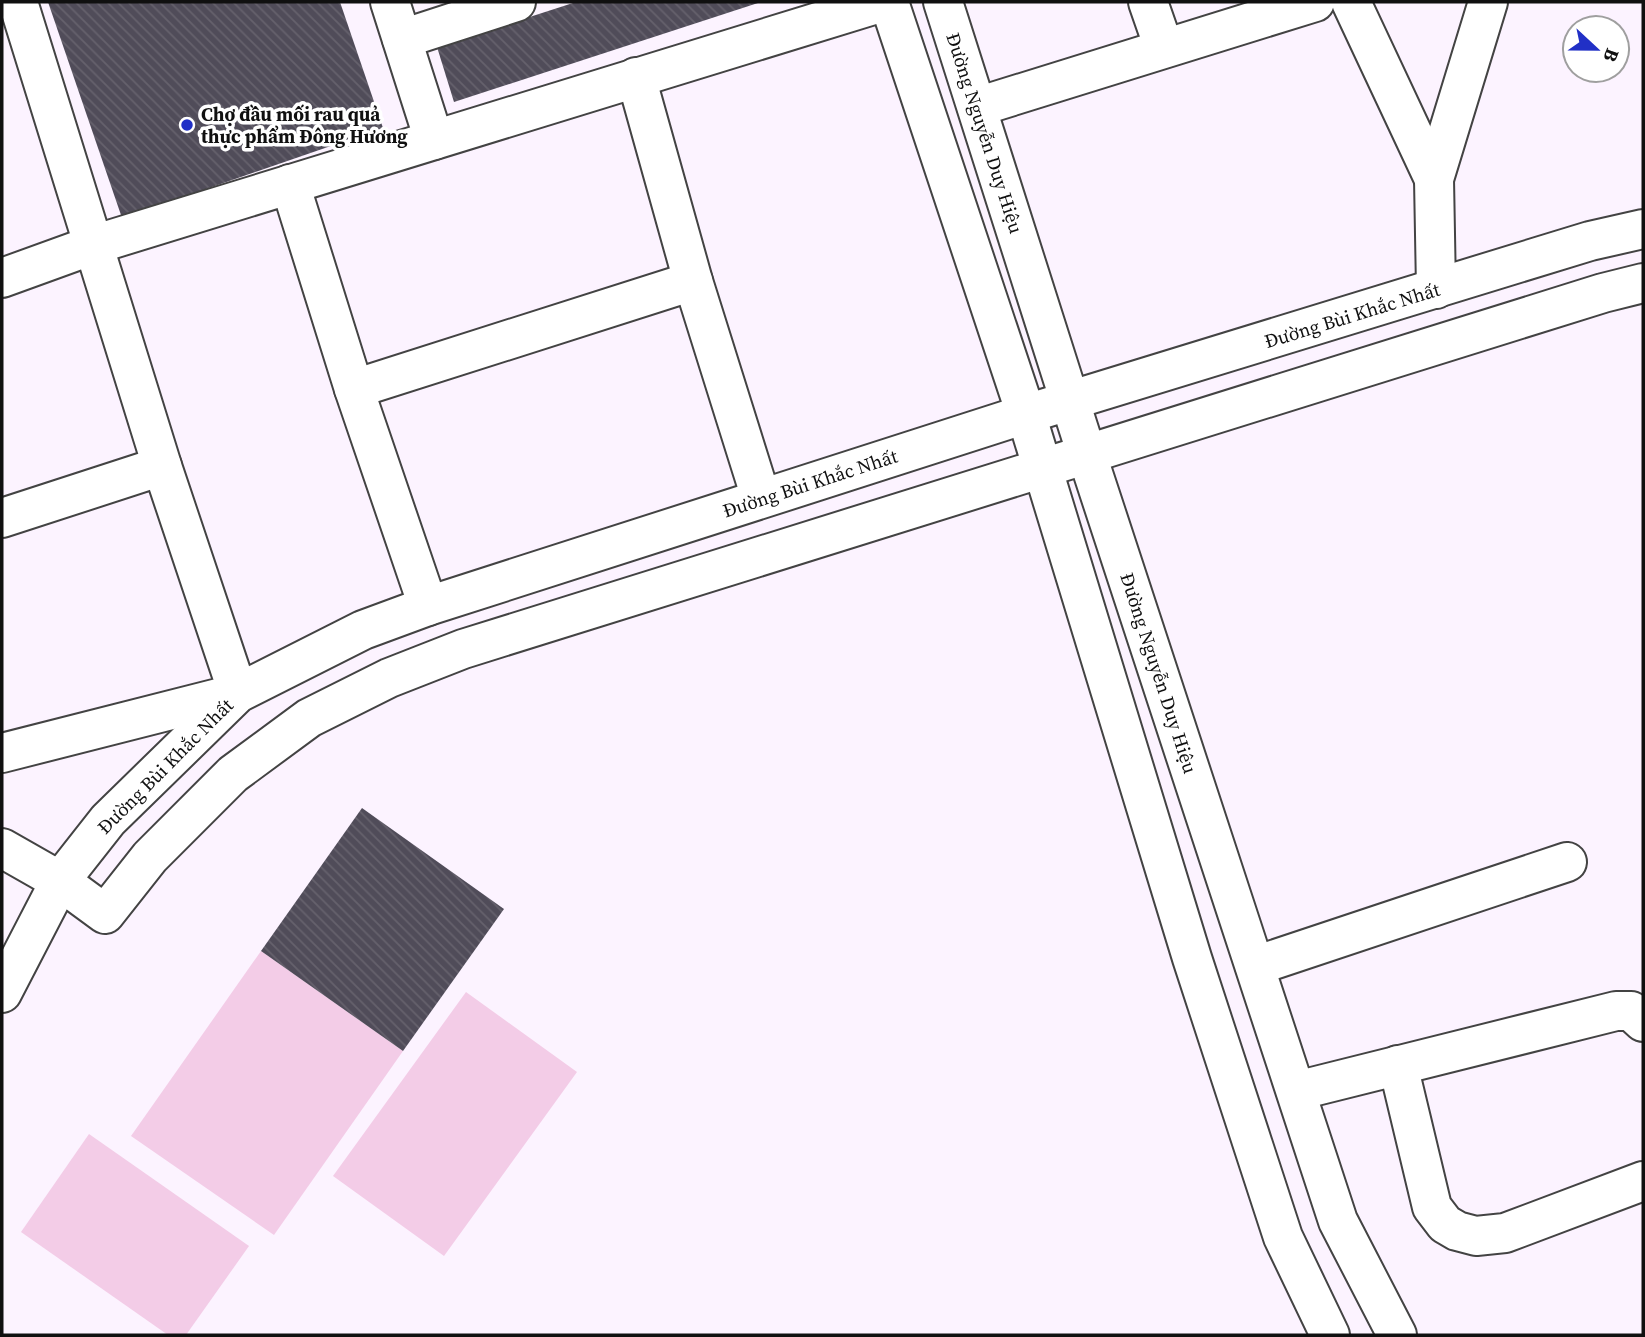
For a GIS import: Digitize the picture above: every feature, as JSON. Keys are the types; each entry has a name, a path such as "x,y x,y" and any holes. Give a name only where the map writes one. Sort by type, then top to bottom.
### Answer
{"street":[{"path":"2,754 238,693 162,466 18,2"},
{"path":"390,2 434,140"},
{"path":"402,39 516,2"},
{"path":"2,278 93,245 883,2"},
{"path":"889,2 1026,414 1192,958 1279,1224 1330,1335"},
{"name":"Đường Nguyễn Duy Hiệu","path":"943,2 1087,455 1338,1221 1397,1335"},
{"path":"1149,2 1164,48"},
{"path":"977,107 1315,2"},
{"path":"1351,2 1434,179"},
{"path":"1436,289 1434,179 1488,2"},
{"path":"636,77 693,281 761,498"},
{"path":"290,184 354,389 428,606"},
{"name":"Đường Bùi Khắc Nhất","path":"6,974 60,881 107,820 238,693 363,630 428,606 1026,414 1590,241 1643,229"},
{"path":"354,389 693,281"},
{"path":"2,848 60,881 106,914 150,857 233,774 309,718 389,678 463,649 1590,297 1643,283"},
{"path":"2,518 162,466"},
{"path":"1255,966 1567,862"},
{"path":"1296,1091 1616,1011 1631,1011 1643,1022"},
{"path":"1398,1065 1432,1207 1445,1224 1457,1231 1476,1237 1505,1233 1643,1181"}],"shaded area":[{"path":"261,951 403,1051 274,1235 131,1136"},
{"path":"466,992 577,1072 444,1256 333,1176"},
{"path":"89,1134 249,1246 186,1335 168,1335 21,1232"}],"building":[{"path":"48,2 340,2 383,128 122,218"},
{"path":"576,2 761,2 454,102 437,47"},
{"path":"362,808 504,909 403,1051 261,951"}],"place":[{"name":"Chợ đầu mối rau quả thực phẩm Đông Hương","path":"187,125"}]}
